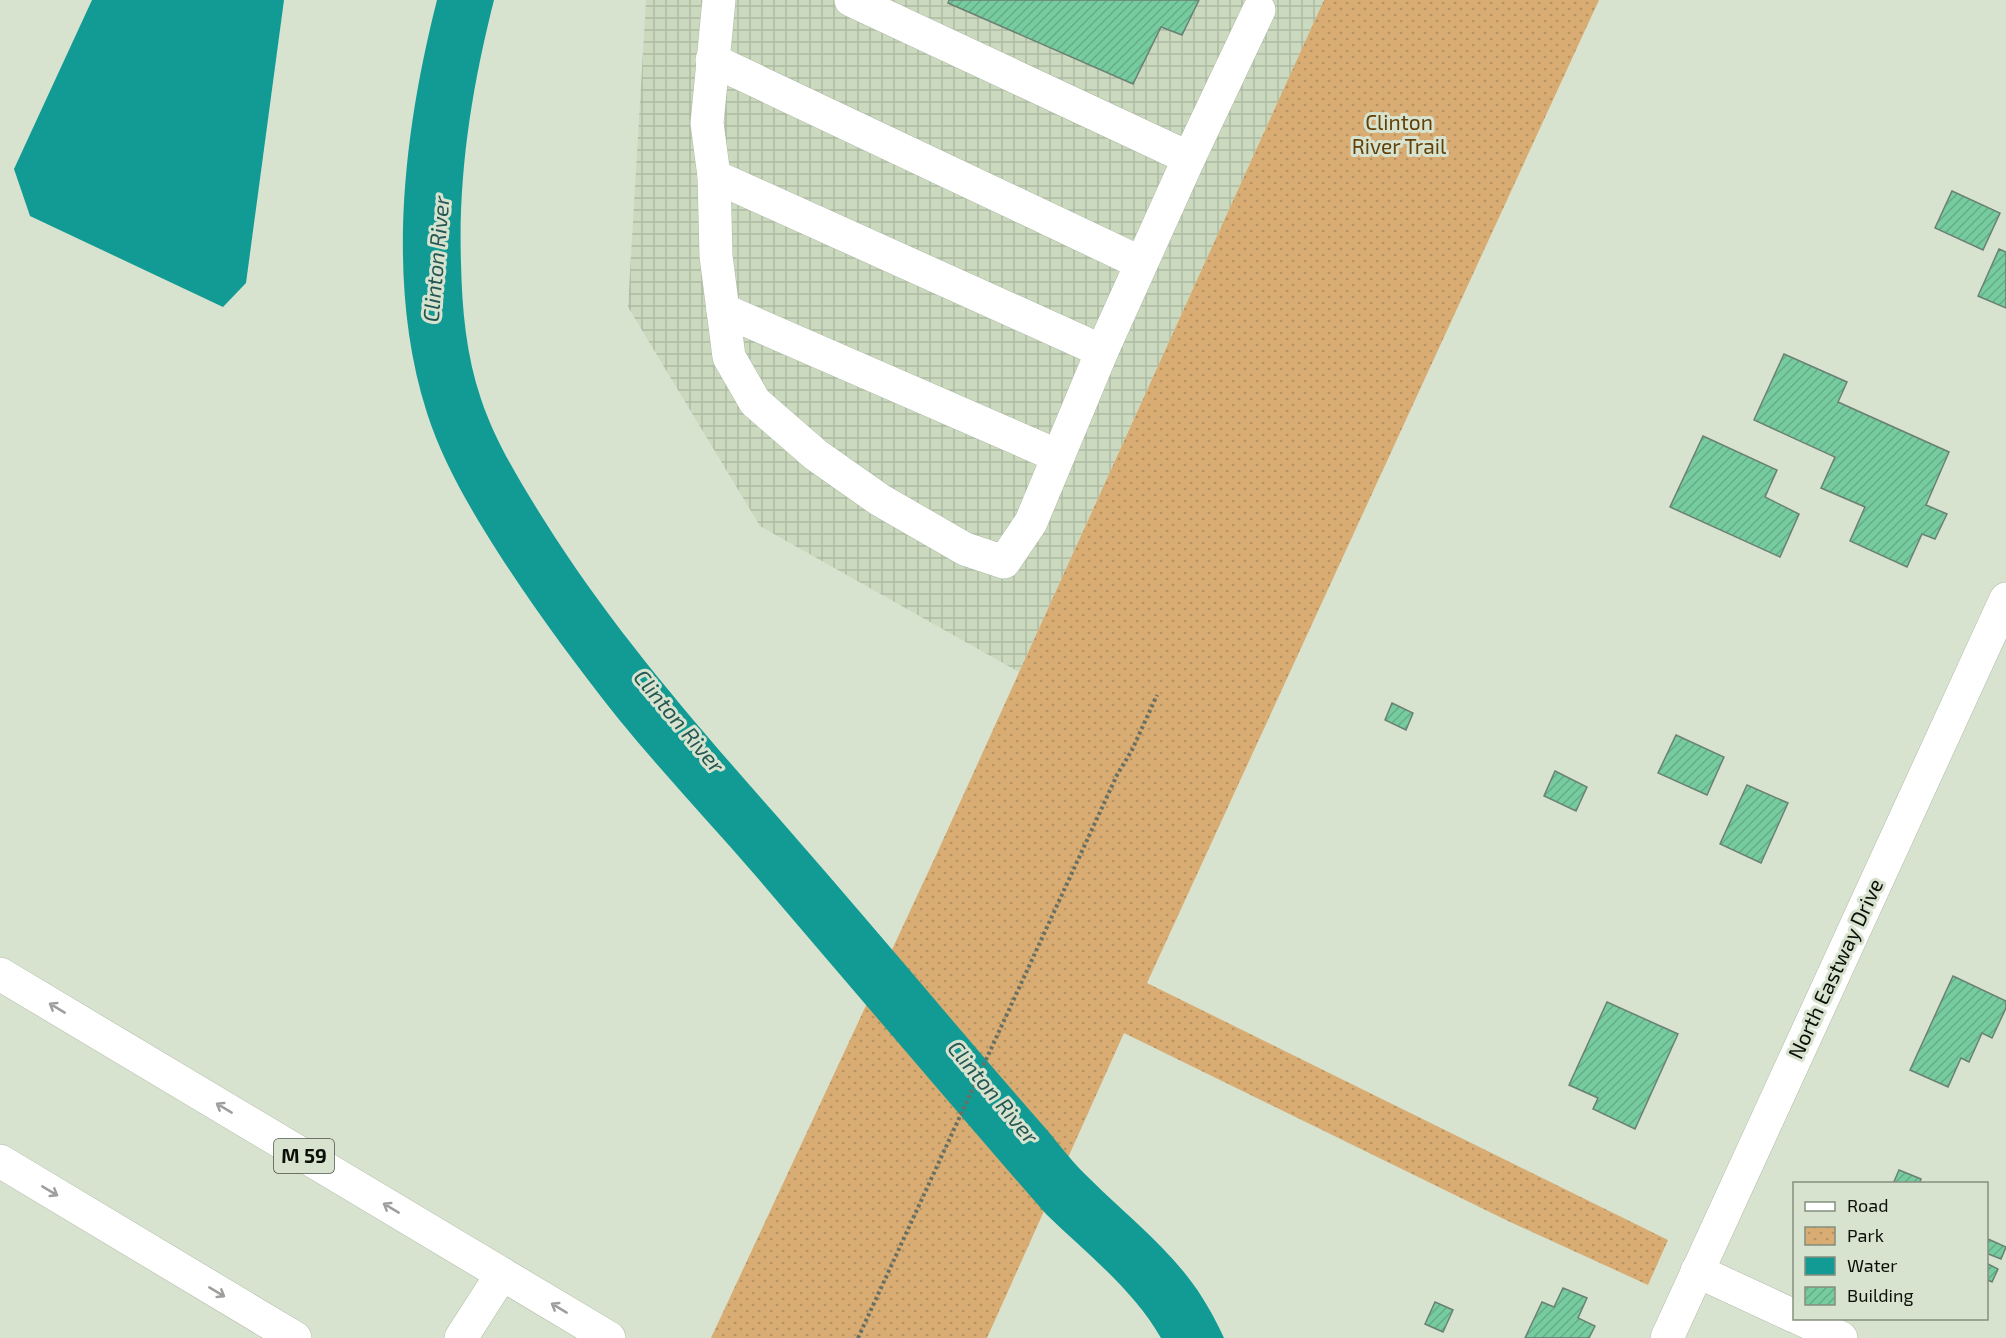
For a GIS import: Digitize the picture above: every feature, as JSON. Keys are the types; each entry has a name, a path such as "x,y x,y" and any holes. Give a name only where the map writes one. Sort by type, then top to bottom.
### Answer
{"main road":[{"path":"719,0 707,123 714,176 716,256 729,357 755,402 816,455 879,500 965,549 1004,562 1031,522 1102,351 1259,10"},
{"path":"851,0 1189,158"},
{"path":"712,60 1142,262"},
{"path":"714,176 1102,351"},
{"path":"723,310 1058,456"},
{"name":"North Eastway Drive","path":"1666,1338 2006,599"},
{"name":"M 59","path":"0,974 609,1338"},
{"path":"0,1161 295,1338"},
{"path":"1697,1271 1793,1316"},
{"path":"461,1338 502,1274"},
{"path":"1803,1320 1841,1338"}],"path":[{"path":"858,1338 913,1223 1093,828 1157,695"}],"shaded area":[{"path":"646,0 1324,0 1019,672 760,526 628,307"}],"green space":[{"name":"Clinton River Trail","path":"1324,0 1599,0 1147,983 1668,1240 1648,1285 1508,1221 1124,1033 987,1338 711,1338 938,851"}],"water":[{"path":"92,0 284,0 246,283 223,307 30,216 14,169"},
{"name":"Clinton River","path":"437,0 494,0 479,65 464,163 461,229 462,280 466,332 476,382 493,430 517,476 571,561 660,680 1073,1161 1176,1263 1203,1298 1224,1338 1161,1338 1137,1303 1093,1257 1046,1214 617,717 541,616 458,486 427,413 414,363 406,311 403,259 408,153 425,50"}],"building":[{"path":"949,0 1199,0 1182,35 1161,27 1133,84 948,3"},
{"path":"1952,191 2000,213 1983,250 1935,228"},
{"path":"1999,249 2006,252 2006,308 1978,296"},
{"path":"1784,354 1847,382 1838,402 1949,452 1926,505 1947,514 1935,539 1922,534 1907,567 1850,541 1865,507 1821,488 1835,457 1754,420"},
{"path":"1703,436 1777,470 1765,497 1799,514 1780,557 1670,507"},
{"path":"1392,703 1413,713 1406,730 1385,720"},
{"path":"1676,735 1724,757 1707,795 1658,773"},
{"path":"1555,771 1587,787 1576,811 1544,796"},
{"path":"1747,785 1788,803 1761,863 1720,844"},
{"path":"1953,976 2006,1001 2006,1008 1992,1038 1982,1033 1969,1062 1961,1058 1948,1087 1910,1070"},
{"path":"1607,1002 1678,1034 1635,1129 1593,1109 1598,1098 1569,1085"},
{"path":"1899,1170 1921,1179 1920,1182 1894,1182"},
{"path":"1988,1239 2006,1247 2001,1259 1988,1254"},
{"path":"1988,1264 1998,1269 1992,1282 1988,1280"},
{"path":"1563,1288 1587,1298 1578,1318 1595,1326 1589,1338 1525,1338 1542,1302 1554,1307"},
{"path":"1435,1302 1453,1310 1443,1332 1425,1324"}]}
